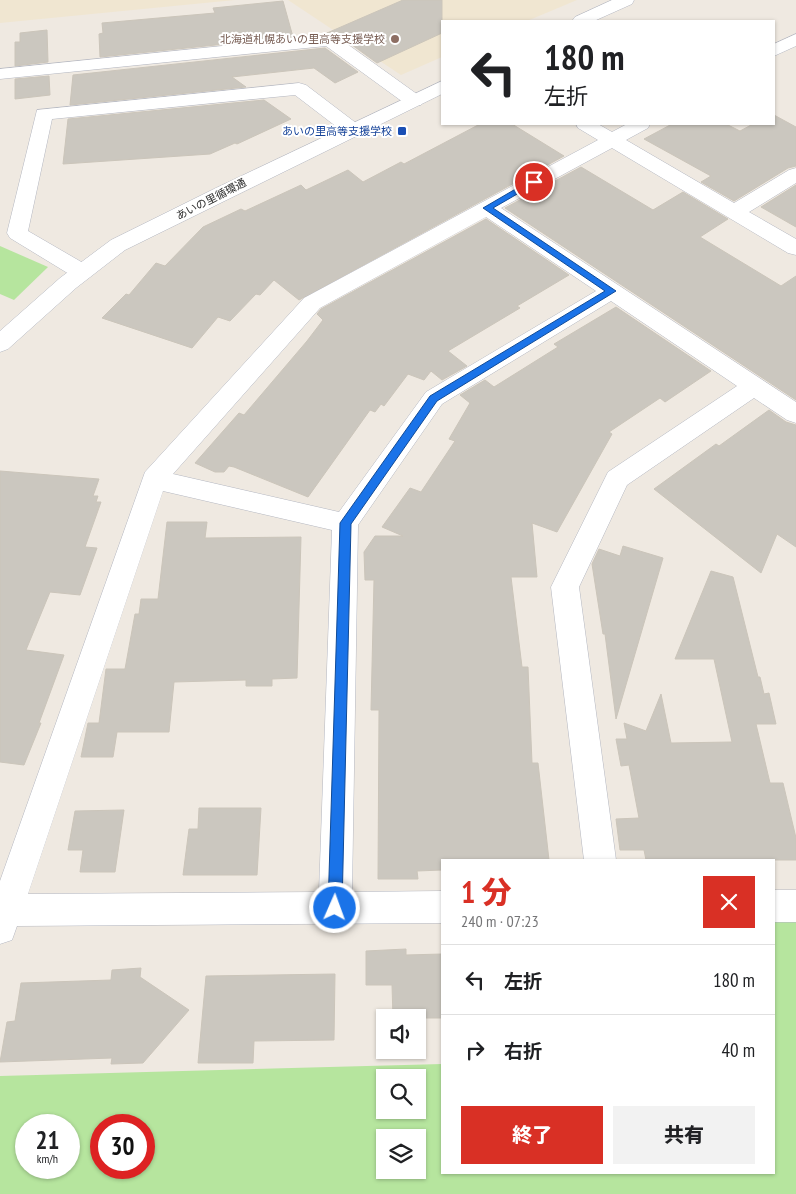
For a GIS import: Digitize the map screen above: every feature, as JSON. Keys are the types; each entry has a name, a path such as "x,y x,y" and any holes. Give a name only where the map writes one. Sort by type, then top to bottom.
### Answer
{"street":[{"path":"583,20 626,0"},
{"path":"775,50 796,39"},
{"path":"0,74 330,40 414,100"},
{"name":"あいの里循環通","path":"0,344 82,272 118,245 441,87"},
{"path":"82,272 17,234 44,114 299,89 353,130"},
{"path":"587,125 796,248"},
{"path":"441,907 335,908 3,919 154,479 312,303 639,125"},
{"path":"734,212 796,174"},
{"path":"487,208 796,414"},
{"path":"335,908 345,523 434,398 612,291"},
{"path":"600,859 565,587 617,479 754,386"},
{"path":"154,479 345,523"},
{"path":"775,906 796,906"}],"shaded area":[{"name":"北海道札幌あいの里高等支援学校","path":"0,0 235,0 0,23"},
{"name":"北海道札幌あいの里高等支援学校","path":"288,0 577,0 529,20 441,20 441,57 401,75"}],"green space":[{"path":"0,246 48,267 14,300 0,294"},
{"path":"775,921 796,922 796,1194 0,1194 0,1076 441,1064 441,1174 775,1174"}],"building":[{"path":"403,0 442,0 441,33 377,63 337,34 327,33"},
{"path":"283,1 293,37 100,57 99,34 103,33 102,23 215,13 213,8"},
{"path":"47,30 48,62 15,66 15,42 20,42 20,33"},
{"path":"325,48 358,72 335,83 314,68 232,77 246,87 70,105 73,75"},
{"path":"49,76 50,95 15,99 15,79"},
{"path":"264,100 291,119 237,144 235,143 210,154 63,164 68,119"},
{"path":"775,116 796,127 796,166 788,168 734,201 701,182 711,176 644,139 670,125 728,125 740,131 751,125 775,125"},
{"path":"478,125 514,125 564,156 299,300 274,280 260,295 256,294 230,321 218,317 192,348 102,318 126,294 129,295 156,263 165,266 203,227 241,209 245,211 301,185 306,190 348,170 363,182 401,162 404,164"},
{"path":"581,167 653,210 683,192 728,219 700,237 781,286 796,276 796,400 505,208"},
{"path":"796,185 796,227 761,207"},
{"path":"486,219 569,275 517,306 520,308 448,351 467,366 442,380 431,371 424,380 408,374 384,406 381,404 375,412 370,410 308,497 234,467 229,466 224,472 215,472 195,463 239,413 244,415 307,341 323,320 317,314 321,309"},
{"path":"616,307 711,371 665,402 660,398 609,432 612,434 557,532 532,523 537,577 511,577 522,667 528,667 532,763 538,763 549,859 441,859 441,870 417,871 418,879 378,879 379,710 371,710 374,580 365,580 364,552 375,536 403,536 382,527 410,488 421,492 455,441 449,439 470,403 460,395 485,380 494,387 558,347 554,344"},
{"path":"769,410 786,422 796,425 796,547 777,534 761,573 654,489 716,444 719,446"},
{"path":"0,471 99,479 93,496 98,496 96,502 101,502 85,547 97,548 80,595 50,592 26,650 64,655 39,723 41,723 24,765 0,762"},
{"path":"167,522 207,522 205,538 301,537 297,678 272,679 272,686 246,686 246,680 174,682 169,732 117,732 113,757 81,757 88,723 99,723 106,669 125,669 135,614 139,614 141,599 158,599"},
{"path":"623,546 663,558 616,719 605,634 603,634 592,564 599,549 620,556"},
{"path":"711,571 733,577 758,677 760,677 764,694 769,693 776,724 756,724 770,783 783,783 796,838 796,860 646,859 644,850 620,850 616,819 639,818 629,765 621,766 616,739 627,739 624,723 646,731 661,694 671,743 732,742 714,659 675,659"},
{"path":"199,808 261,808 257,875 183,875 189,829 198,829"},
{"path":"124,810 115,872 80,872 83,850 68,850 75,811"},
{"path":"406,949 406,955 441,954 441,1018 426,1018 426,1009 393,1009 392,985 366,985 366,951"},
{"path":"141,968 140,977 189,1010 143,1063 111,1064 112,1058 0,1062 7,1022 15,1021 21,983 111,980 112,970"},
{"path":"335,974 334,1040 254,1041 253,1063 198,1063 206,976"}],"place":[{"name":"北海道札幌あいの里高等支援学校","path":"395,39"},
{"name":"あいの里高等支援学校","path":"402,131"}],"route":[{"path":"335,908 345,523 434,398 612,291 487,208 534,182"}]}
